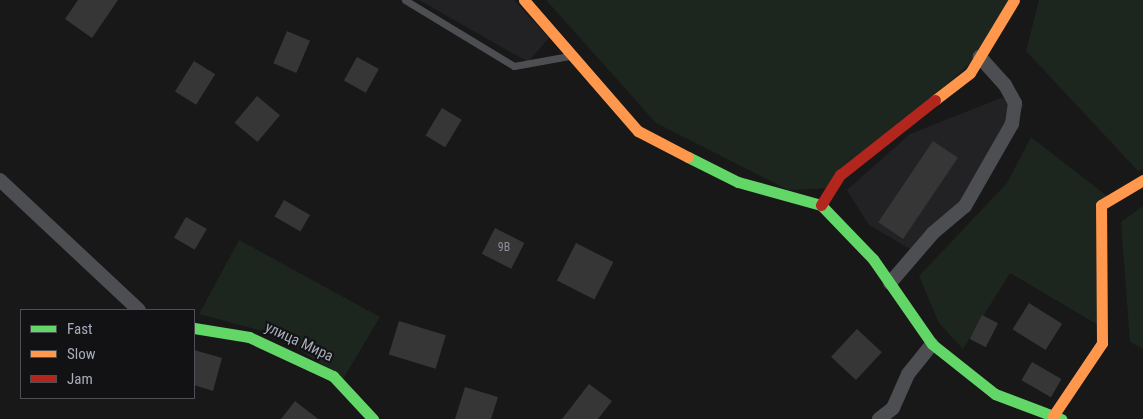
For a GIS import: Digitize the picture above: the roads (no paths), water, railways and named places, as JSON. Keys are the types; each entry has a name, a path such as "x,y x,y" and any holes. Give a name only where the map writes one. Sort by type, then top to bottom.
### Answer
{"street":[{"path":"524,0 570,56 638,131 738,182 821,205 873,260 932,344 995,394 1057,418 1102,343 1101,205 1143,180"},
{"path":"821,205 840,175 970,73 1014,0"},
{"path":"890,283 933,233 965,206 1012,124 1015,102 1005,85 980,57"},
{"path":"0,180 138,309"},
{"name":"улица Мира","path":"195,328 249,337 333,376 373,419"},
{"path":"879,419 892,408 908,374 932,344"}],"lane":[{"path":"405,0 514,66 570,56"}]}
